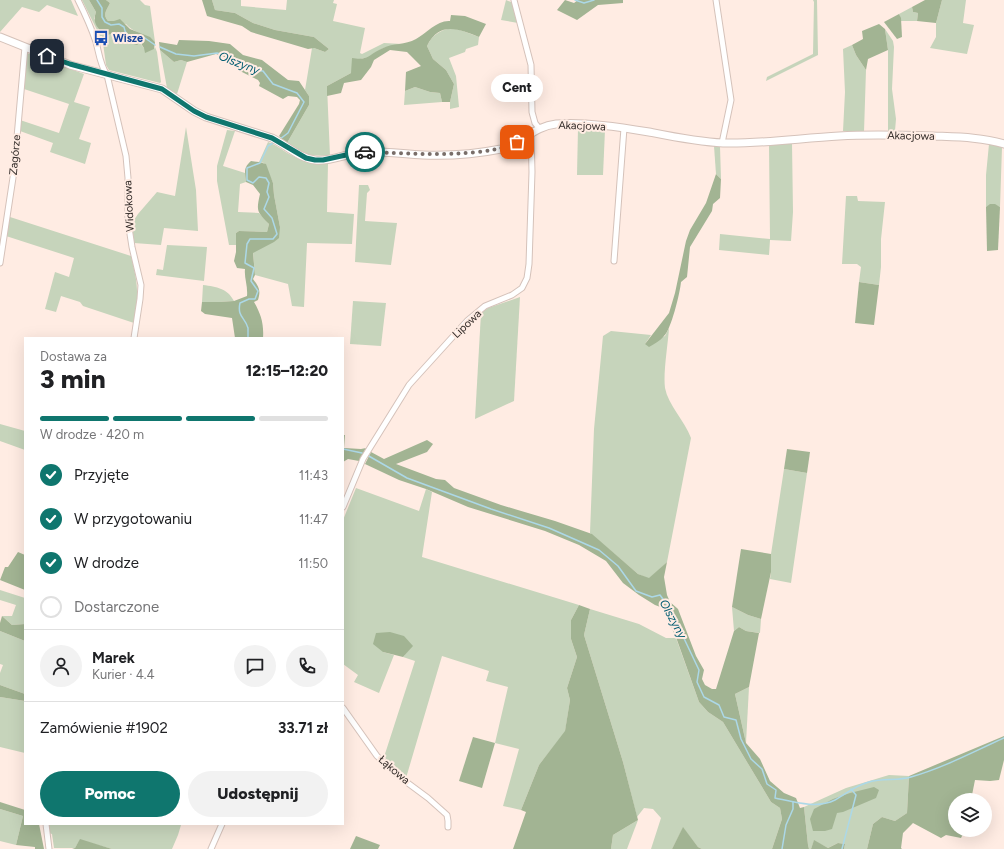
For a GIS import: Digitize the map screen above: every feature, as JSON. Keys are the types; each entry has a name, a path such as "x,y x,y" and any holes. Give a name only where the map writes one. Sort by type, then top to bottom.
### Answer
{"street":[{"path":"78,0 96,42 102,68 107,75"},
{"path":"514,0 531,65 532,112 534,123 539,128"},
{"path":"716,0 731,100 722,143"},
{"name":"Akacjowa","path":"0,37 70,64 162,89 194,111 206,117 272,138 306,158 315,160 323,160 364,152 444,155 491,150 504,148 539,128 554,124 579,124 624,128 694,140 722,143 765,143 840,136 897,135 965,137 1004,144"},
{"name":"Zagórze","path":"0,263 14,171 25,47"},
{"name":"Widokowa","path":"107,75 126,156 128,178 128,220 132,248 141,285 134,337"},
{"path":"614,261 624,128"},
{"name":"Lipowa","path":"344,505 363,459 409,385 467,321 485,306 512,295 522,288 527,278 529,264 532,172 531,132"},
{"name":"Łąkowa","path":"344,709 377,756 401,778 428,798 447,815 448,827"},
{"path":"46,825 49,849"},
{"path":"211,849 222,825"}],"green space":[{"path":"0,0 71,0 78,16 47,5 39,12 22,7 0,32"},
{"path":"82,0 89,0 96,12 94,19 113,33 122,34 139,42 144,48 154,49 155,47 157,52 160,83 109,70 106,65 102,36 100,36"},
{"path":"89,0 106,0 110,3 105,14 106,19 108,21 114,21 120,19 130,29 150,37 155,42 154,49 145,53 140,42 137,45 123,41 122,34 113,33 105,36 96,25 96,12"},
{"path":"106,0 140,0 145,5 150,6 155,42 126,24 108,21 105,14 110,3"},
{"path":"202,0 212,0 215,10 235,13 253,23 275,30 314,37 329,49 325,52 314,48 308,49 251,32 242,26 207,16"},
{"path":"212,0 241,0 241,6 286,10 287,0 334,0 333,3 337,4 333,21 365,28 360,53 362,54 384,43 402,44 383,48 370,57 360,59 351,73 327,86 330,156 308,155 287,143 309,105 309,96 305,90 312,48 325,52 329,49 314,37 275,30 253,23 235,13 215,10"},
{"path":"506,0 513,3 518,23 501,20"},
{"path":"565,0 574,3 578,0 623,0 623,3 598,5 577,20 557,10"},
{"path":"813,0 817,0 818,55 766,81 767,77 813,54"},
{"path":"925,0 942,0 936,23 917,21 918,13 913,12 912,7"},
{"path":"942,0 966,0 963,23 974,25 967,54 930,48 936,37 936,23"},
{"path":"912,7 913,12 918,13 917,21 901,21 899,14"},
{"path":"899,14 901,18 902,37 897,39 884,22"},
{"path":"451,15 465,16 486,24 479,37 457,30 443,30 432,38 427,46 433,59 446,70 454,84 450,102 442,102 440,93 430,92 415,87 405,91 406,72 421,66 407,52 390,50 374,60 371,67 361,80 344,83 341,93 327,96 327,86 351,73 352,58 366,58 387,46 412,41 436,25 445,21 450,21"},
{"path":"879,24 885,29 888,50 868,59 866,70 856,55 852,45 863,39 862,31"},
{"path":"452,28 479,37 478,45 466,49 465,52 449,58 456,76 459,107 450,109 454,84 446,70 433,59 427,46 431,39 437,34"},
{"path":"885,29 893,41 894,47 892,89 896,119 895,131 888,131 888,50"},
{"path":"179,40 209,41 230,44 243,55 262,60 288,80 299,81 309,96 309,105 287,143 279,136 299,104 300,100 297,97 288,96 283,99 259,86 260,83 258,80 240,71 228,58 216,54 187,62 181,60 174,62 160,50 159,42 177,45"},
{"path":"852,45 856,55 866,70 864,132 843,131 845,92 843,49"},
{"path":"160,50 174,62 181,60 187,62 177,94 167,88"},
{"path":"27,53 84,74 74,102 90,107 79,139 91,143 85,164 50,152 53,143 20,131 20,120 59,133 69,104 24,89"},
{"path":"415,87 430,92 440,93 442,102 404,105 405,91"},
{"path":"186,127 196,190 198,231 164,228 161,245 134,243 132,223 157,192 175,196"},
{"path":"578,128 605,130 603,175 577,175"},
{"path":"227,130 235,131 223,166 245,173 246,182 240,184 238,212 259,213 269,224 267,232 239,231 236,233 236,245 229,245 217,181 217,166"},
{"path":"268,142 305,161 314,163 328,163 327,212 354,214 352,244 307,243 304,307 292,306 288,284 255,275 253,252 261,248 280,227 273,183 264,163 259,162"},
{"path":"792,143 793,212 791,241 770,240 769,255 719,250 720,234 770,239 769,145"},
{"path":"989,144 1002,147 1000,207 990,205 986,207 986,175"},
{"path":"714,146 720,146 721,179 716,174"},
{"path":"251,161 266,164 273,183 280,227 279,238 253,253 255,275 253,279 259,291 258,300 254,302 262,319 263,337 235,337 232,318 205,314 201,311 202,302 234,301 247,296 245,269 237,268 234,261 236,252 236,233 239,231 267,232 269,224 258,211 260,194 253,185 246,182 245,173 248,164"},
{"path":"716,174 721,179 720,198 713,204 712,211 690,247 687,277 681,282 675,311 667,332 661,339 649,347 645,344 669,313 675,293 686,241 690,230 706,203"},
{"path":"359,185 368,185 370,190 367,193 365,221 397,223 391,265 355,262"},
{"path":"846,196 857,196 858,201 885,202 881,239 881,267 879,285 859,282 861,267 857,264 842,264"},
{"path":"990,204 995,204 1000,207 998,250 987,251 986,207"},
{"path":"10,217 131,256 137,289 137,305 134,323 83,306 80,302 61,296 56,312 45,309 55,272 69,277 74,258 6,236"},
{"path":"167,245 207,247 204,281 156,275 157,269 163,270"},
{"path":"859,282 879,285 874,325 855,323"},
{"path":"203,285 225,291 234,301 202,302"},
{"path":"520,297 514,401 475,419 481,313 488,308"},
{"path":"353,301 386,303 381,346 350,344"},
{"path":"669,328 665,367 665,388 669,401 685,425 691,438 667,562 649,579 638,574 590,533 594,429 603,336 611,331 651,335 645,344 665,336"},
{"path":"0,424 24,431 24,450 0,441"},
{"path":"427,440 433,444 427,452 396,464 436,479 445,480 454,488 501,505 592,534 638,574 649,578 667,562 664,577 667,595 670,602 678,609 696,656 704,670 702,679 705,685 712,689 716,689 734,631 739,627 746,631 759,633 749,687 735,694 746,743 760,759 770,781 784,793 796,798 800,808 804,807 809,849 772,849 782,819 780,808 771,802 723,722 708,712 699,702 677,640 663,608 639,595 623,583 606,561 579,545 545,531 468,507 426,489 399,480 365,464 371,452 384,459"},
{"path":"344,448 366,448 359,461 348,459 344,461"},
{"path":"787,449 810,452 807,473 784,469"},
{"path":"784,469 807,473 791,583 770,579 771,554"},
{"path":"356,488 419,511 426,489 432,492 422,557 579,605 571,620 571,639 577,657 567,688 570,700 565,732 539,765 521,810 503,806 519,749 495,743 508,687 486,681 489,671 442,656 406,778 384,757 415,661 403,657 412,646 383,652 394,655 379,693 354,682 358,675 344,665 344,518"},
{"path":"741,549 771,554 771,572 761,619 748,615 732,607"},
{"path":"18,552 24,555 24,590 0,580 5,567 8,567"},
{"path":"0,590 24,598 24,624 12,625 2,616 12,616 16,605 0,600"},
{"path":"579,605 590,609 584,635 623,762 638,820 613,835 611,849 513,849 526,812 521,810 539,765 565,731 570,700 567,688 577,657 571,639 571,620"},
{"path":"732,607 748,615 761,619 760,633 746,631 739,627 734,631"},
{"path":"590,609 639,624 666,638 676,638 699,702 708,712 723,722 771,802 780,808 782,819 772,849 702,849 698,847 683,828 672,849 651,849 661,818 653,809 644,808 637,817 623,762 584,635"},
{"path":"2,616 12,625 24,624 24,641 0,631"},
{"path":"0,631 24,641 24,694 0,685 0,673 3,665 0,664"},
{"path":"390,632 404,636 413,646 403,657 383,652 373,644 376,633"},
{"path":"0,685 24,694 24,701 0,697"},
{"path":"749,687 746,743 735,694"},
{"path":"0,697 24,701 24,753 0,747"},
{"path":"1004,736 1004,760 999,780 975,780 972,793 948,793 948,835 941,838 913,823 903,833 902,849 867,849 873,824 882,817 895,821 907,813 909,776"},
{"path":"473,737 495,743 482,788 459,781"},
{"path":"889,775 909,776 907,813 895,821 882,817 873,824 867,849 844,849 845,844 838,843 828,848 814,841 811,849 809,849 804,807 846,788"},
{"path":"874,787 879,790 876,798 843,812 837,813 832,829 825,831 813,831 810,819 814,809 833,799"},
{"path":"0,802 24,810 24,825 39,825 44,849 35,849 35,847 16,845 23,816 0,809"},
{"path":"0,809 23,816 16,845 0,841"},
{"path":"638,820 627,849 611,849 613,835"},
{"path":"49,825 181,825 172,849 112,849 80,840 75,848 54,848 52,834 49,833"},
{"path":"683,827 698,847 702,849 672,849"},
{"path":"356,836 380,845 378,849 350,849"},
{"path":"80,839 112,849 72,849 75,848"},
{"path":"814,840 828,848 838,843 845,844 844,849 811,849"}],"waterway":[{"name":"Olszyny","path":"97,0 102,8 102,17 105,22 111,25 119,24 124,27 126,33 129,35 135,38 138,35 142,36 155,45"},
{"path":"575,0 584,3 594,0"},
{"name":"Olszyny","path":"160,47 176,54 194,56 217,53 237,59 250,70 263,71 273,84 297,93 304,102 288,133 280,139"},
{"name":"Olszyny","path":"248,337 247,324 240,314 240,303 249,299 255,299 258,291 251,281 254,268 245,263 247,244 250,239 273,239 277,234 272,218 264,209 269,197 267,192 269,183 266,178 259,177 253,183 247,180 247,168 260,163 268,146 275,142"},
{"name":"Olszyny","path":"344,449 362,453"},
{"name":"Olszyny","path":"367,455 407,478 491,509 549,528 599,550 618,566 636,591 652,597 660,595 670,609 699,670 697,682 704,697 719,705 724,717 736,720 741,739 751,759 762,769 767,784 776,790 775,798 805,804 828,803 864,784 880,780 906,778 923,773 1004,738"},
{"path":"842,849 856,795 851,789"},
{"path":"782,849 786,825 793,809 793,802"}],"way so far":[{"path":"365,152 447,155 504,148 517,142"}],"place":[{"name":"Wisze","path":"101,38"},
{"name":"Cent","path":"517,142"}],"route":[{"path":"47,56 107,75 148,84 162,89 178,101 206,117 272,138 306,158 323,160 365,152"}]}
